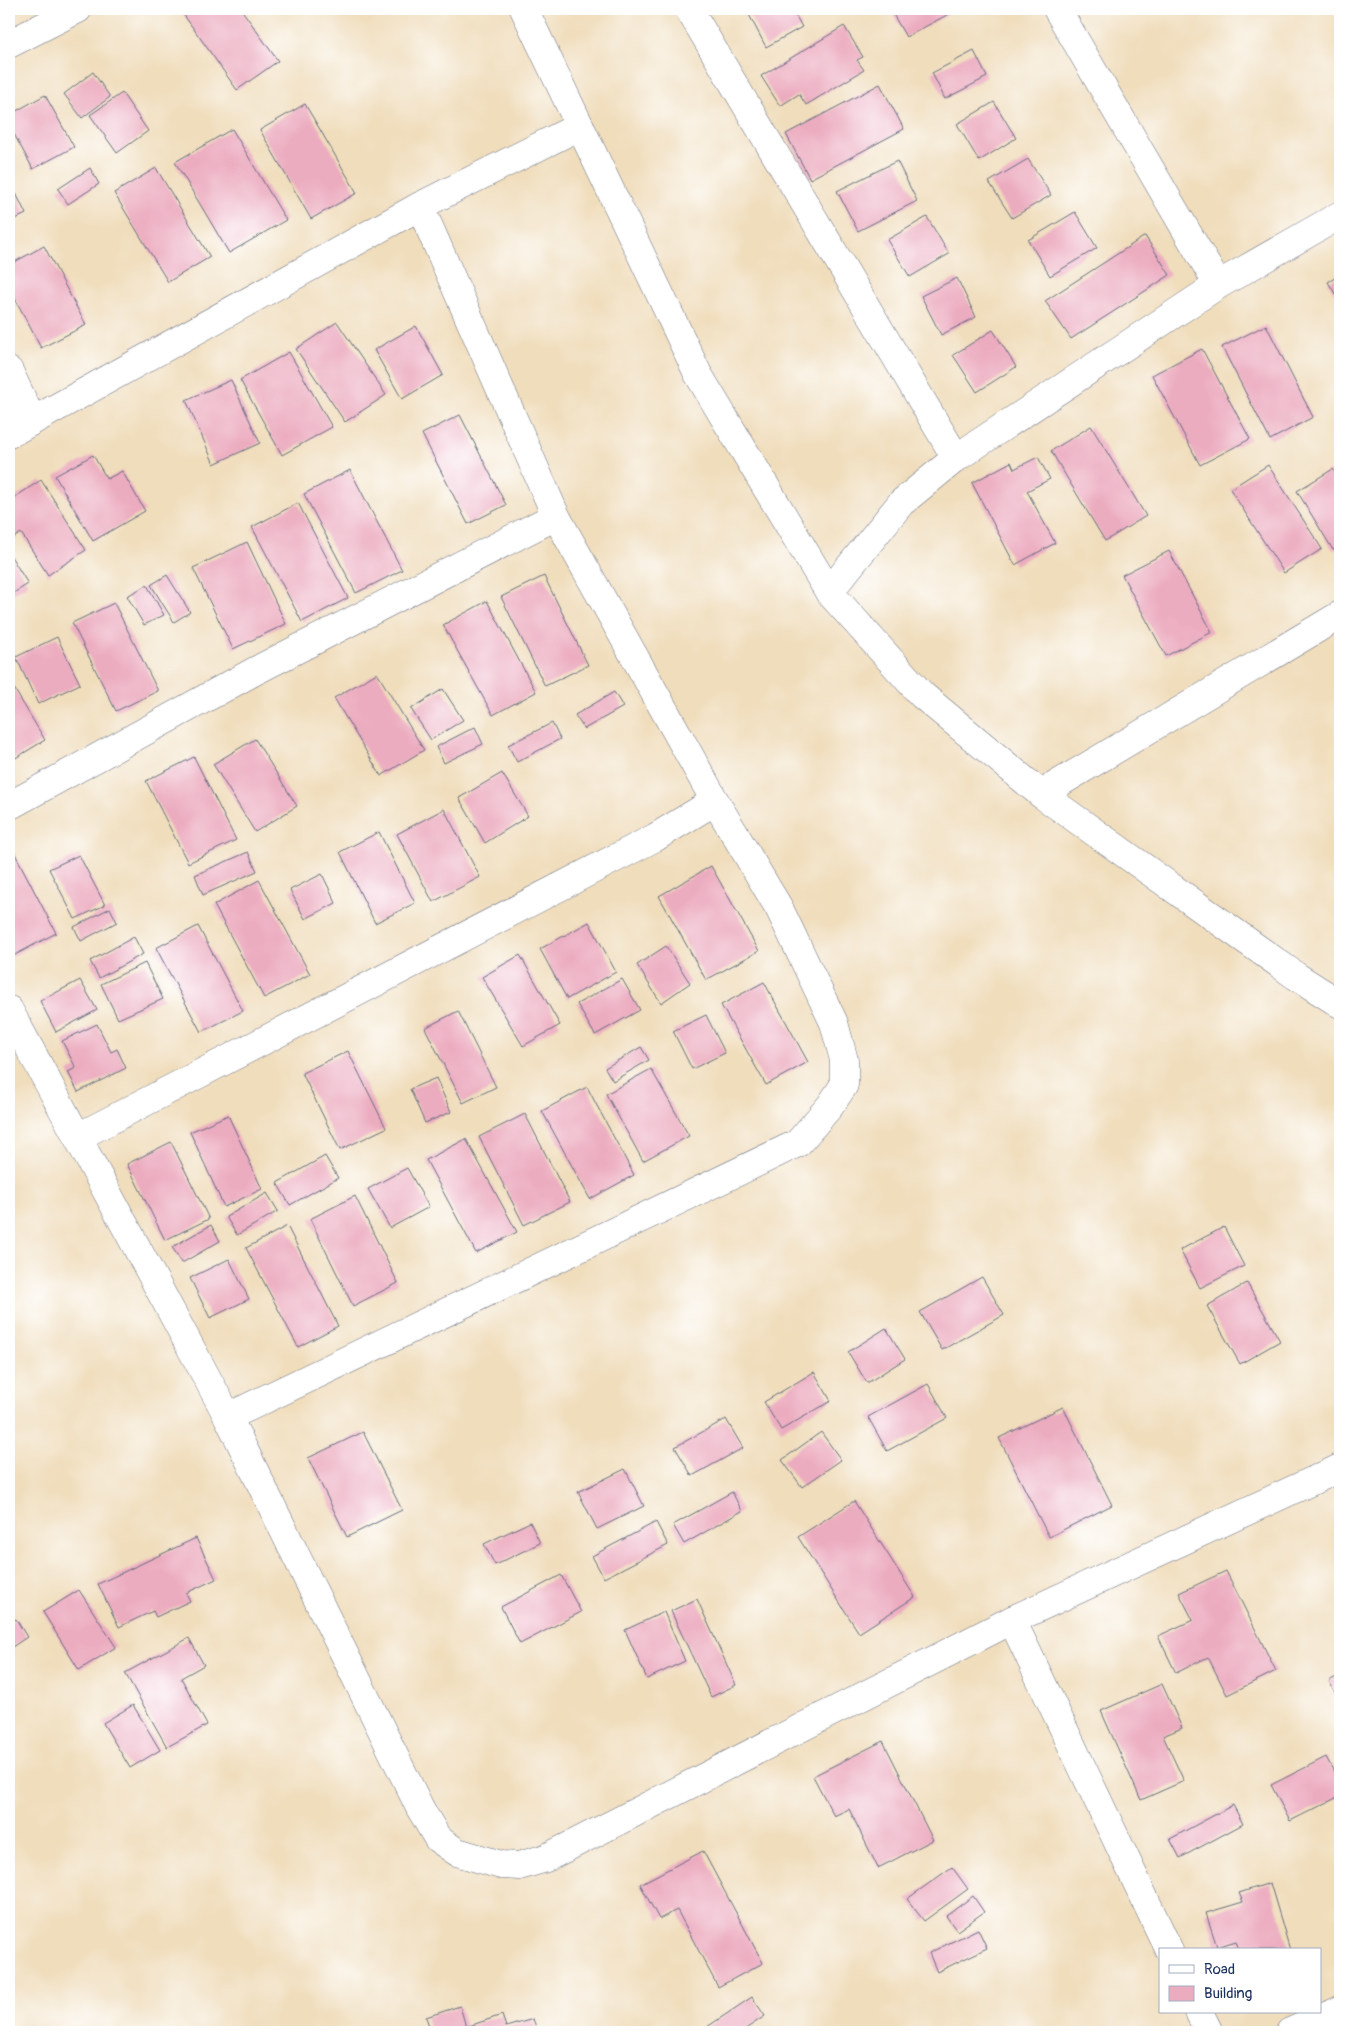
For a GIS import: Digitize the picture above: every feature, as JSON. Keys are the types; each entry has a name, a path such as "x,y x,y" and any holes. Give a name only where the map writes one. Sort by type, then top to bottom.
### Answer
{"street":[{"path":"9,44 78,9"},
{"path":"524,9 698,374 829,592 922,695 1041,794 1296,976 1340,1004"},
{"path":"689,9 956,458"},
{"path":"1057,9 1218,285"},
{"path":"9,434 420,206 580,126"},
{"path":"228,1417 798,1143 830,1106 844,1085 844,1060 834,1023 779,908 715,801 556,516 420,206"},
{"path":"829,592 901,503 956,458 1218,285 1340,215"},
{"path":"9,371 32,420"},
{"path":"9,806 255,671 556,516"},
{"path":"1041,794 1340,615"},
{"path":"78,1137 656,837 715,801"},
{"path":"9,1010 228,1417 420,1808 438,1839 458,1852 501,1865 519,1866 546,1858 1012,1620 1340,1468"},
{"path":"1012,1620 1168,1948"},
{"path":"1290,2032 1340,2010"},
{"path":"1200,2014 1209,2032"}],"building":[{"path":"184,9 241,9 278,61 237,90 181,11"},
{"path":"746,9 792,9 802,27 766,47"},
{"path":"890,9 958,9 906,37"},
{"path":"844,26 863,57 857,60 864,70 806,105 799,94 780,106 761,76"},
{"path":"974,51 987,77 945,99 932,73"},
{"path":"93,72 110,97 82,118 64,94"},
{"path":"880,84 904,129 810,179 786,134"},
{"path":"122,93 148,131 117,153 90,115"},
{"path":"45,95 74,147 33,169 9,125 9,115"},
{"path":"994,102 1016,138 979,161 957,124"},
{"path":"305,104 357,193 311,219 260,130"},
{"path":"232,129 286,220 229,253 175,162"},
{"path":"1028,159 1051,195 1012,218 989,182"},
{"path":"897,161 917,201 858,231 837,191"},
{"path":"90,168 99,184 68,204 58,189"},
{"path":"156,168 210,257 168,282 114,193"},
{"path":"9,179 26,214 9,222"},
{"path":"1075,212 1097,248 1050,276 1028,240"},
{"path":"927,217 949,254 910,277 887,240"},
{"path":"1145,236 1170,275 1071,339 1045,301"},
{"path":"44,246 86,325 41,348 9,287 9,265"},
{"path":"1340,275 1340,302 1328,282"},
{"path":"957,278 976,317 941,335 921,296"},
{"path":"337,322 386,395 345,422 296,349"},
{"path":"1266,325 1313,417 1270,440 1222,347"},
{"path":"416,326 443,375 402,399 374,350"},
{"path":"993,330 1016,367 977,392 953,355"},
{"path":"1202,349 1250,439 1200,465 1152,375"},
{"path":"289,352 332,427 282,455 240,380"},
{"path":"231,380 260,443 214,464 186,400"},
{"path":"460,415 506,505 468,524 422,434"},
{"path":"1091,426 1146,516 1105,541 1051,451"},
{"path":"93,455 107,479 122,471 145,511 93,541 55,476"},
{"path":"1038,457 1050,479 1027,491 1055,543 1015,565 972,483 1011,462 1014,469"},
{"path":"1268,465 1322,549 1284,573 1230,489"},
{"path":"1333,469 1340,480 1340,546 1333,550 1297,491"},
{"path":"350,470 402,570 356,593 304,494"},
{"path":"41,480 86,550 48,575 21,533 12,539 9,534 9,501"},
{"path":"298,503 348,598 302,622 252,527"},
{"path":"247,542 286,624 233,649 193,568"},
{"path":"1169,551 1212,632 1166,656 1122,575"},
{"path":"9,553 28,584 9,596"},
{"path":"167,575 190,612 174,622 151,585"},
{"path":"544,576 588,665 545,686 501,597"},
{"path":"147,585 164,615 144,625 127,596"},
{"path":"487,601 536,692 493,715 443,625"},
{"path":"114,603 158,691 116,711 72,623"},
{"path":"57,637 80,684 38,704 16,657"},
{"path":"377,673 424,750 381,776 334,698"},
{"path":"9,680 45,740 9,762"},
{"path":"443,689 463,720 431,740 411,709"},
{"path":"614,692 623,707 584,729 575,715"},
{"path":"552,723 560,739 517,762 508,745"},
{"path":"475,727 483,744 444,763 436,747"},
{"path":"255,739 297,806 255,832 213,764"},
{"path":"194,757 236,840 188,863 146,781"},
{"path":"502,773 528,816 485,843 459,798"},
{"path":"444,809 480,877 433,902 397,834"},
{"path":"379,832 415,903 375,923 340,852"},
{"path":"13,850 56,933 13,956 9,949 9,853"},
{"path":"248,852 257,871 203,895 195,875"},
{"path":"79,855 105,905 75,919 49,869"},
{"path":"711,866 759,951 706,980 659,896"},
{"path":"322,874 336,903 305,919 290,890"},
{"path":"259,880 310,974 264,998 214,905"},
{"path":"110,908 117,922 81,941 74,927"},
{"path":"589,922 616,972 567,999 540,949"},
{"path":"198,926 243,1011 201,1032 156,948"},
{"path":"134,937 143,954 99,978 90,961"},
{"path":"666,946 690,983 661,1003 637,965"},
{"path":"520,955 560,1025 523,1046 482,977"},
{"path":"145,963 163,999 118,1019 101,984"},
{"path":"622,979 640,1010 595,1035 577,1004"},
{"path":"80,980 97,1010 56,1032 40,1001"},
{"path":"764,982 808,1062 766,1085 721,1005"},
{"path":"458,1011 496,1087 463,1103 425,1028"},
{"path":"706,1015 725,1053 692,1069 673,1031"},
{"path":"97,1024 111,1052 117,1049 126,1068 78,1092 68,1072 76,1068 62,1041"},
{"path":"641,1047 649,1060 613,1081 605,1068"},
{"path":"348,1051 386,1128 340,1150 302,1073"},
{"path":"651,1069 689,1136 643,1161 606,1094"},
{"path":"436,1078 451,1112 425,1123 410,1089"},
{"path":"587,1087 634,1175 590,1199 542,1111"},
{"path":"525,1114 570,1202 524,1225 479,1137"},
{"path":"228,1115 262,1189 224,1207 190,1132"},
{"path":"466,1139 517,1232 476,1253 426,1160"},
{"path":"171,1142 209,1219 165,1240 127,1164"},
{"path":"325,1156 338,1178 290,1205 277,1183"},
{"path":"407,1168 429,1207 390,1228 368,1189"},
{"path":"267,1193 278,1211 237,1235 226,1217"},
{"path":"355,1196 398,1283 353,1306 310,1219"},
{"path":"211,1225 220,1241 182,1263 172,1247"},
{"path":"287,1226 338,1326 298,1347 246,1248"},
{"path":"1224,1227 1244,1266 1200,1288 1180,1250"},
{"path":"229,1259 249,1299 210,1318 190,1278"},
{"path":"982,1277 1004,1315 942,1350 920,1312"},
{"path":"1247,1283 1280,1341 1240,1364 1207,1306"},
{"path":"886,1328 905,1359 867,1383 848,1352"},
{"path":"814,1372 831,1401 781,1430 764,1402"},
{"path":"928,1384 947,1418 887,1451 868,1417"},
{"path":"1063,1407 1112,1505 1049,1537 999,1438"},
{"path":"726,1419 743,1448 692,1476 675,1447"},
{"path":"363,1432 402,1510 347,1537 308,1458"},
{"path":"821,1432 841,1460 802,1487 782,1460"},
{"path":"625,1469 644,1506 597,1529 578,1492"},
{"path":"732,1492 742,1511 684,1544 673,1525"},
{"path":"854,1501 915,1597 859,1633 798,1537"},
{"path":"530,1522 540,1543 495,1565 484,1544"},
{"path":"656,1522 668,1545 604,1578 592,1556"},
{"path":"196,1538 216,1579 186,1593 190,1601 156,1617 153,1611 119,1627 98,1584"},
{"path":"1226,1571 1276,1671 1227,1695 1208,1657 1176,1673 1158,1636 1193,1620 1179,1593"},
{"path":"561,1575 581,1612 520,1644 501,1607"},
{"path":"79,1590 116,1647 79,1670 43,1612"},
{"path":"697,1599 736,1685 711,1697 671,1611"},
{"path":"664,1612 685,1661 647,1679 625,1630"},
{"path":"16,1619 27,1637 9,1649 9,1623"},
{"path":"189,1638 204,1665 181,1678 207,1725 167,1747 125,1673"},
{"path":"1340,1675 1340,1702 1329,1681"},
{"path":"1162,1684 1182,1728 1163,1736 1184,1781 1141,1800 1101,1711"},
{"path":"133,1705 160,1750 130,1768 103,1723"},
{"path":"883,1741 933,1840 878,1868 849,1809 834,1816 813,1776"},
{"path":"1326,1757 1340,1783 1340,1796 1290,1821 1271,1785"},
{"path":"1233,1805 1243,1824 1180,1858 1170,1839"},
{"path":"703,1851 763,1963 718,1987 677,1910 659,1919 640,1884"},
{"path":"952,1867 968,1889 924,1921 907,1899"},
{"path":"1270,1883 1289,1948 1238,1948 1236,1941 1217,1947 1206,1913 1243,1902 1239,1893"},
{"path":"973,1896 984,1912 957,1931 946,1916"},
{"path":"978,1929 987,1948 937,1972 929,1953"},
{"path":"752,1997 765,2016 741,2032 711,2032 707,2027"},
{"path":"460,2006 466,2027 502,2015 506,2027 533,2019 538,2032 431,2032 426,2017"}]}
